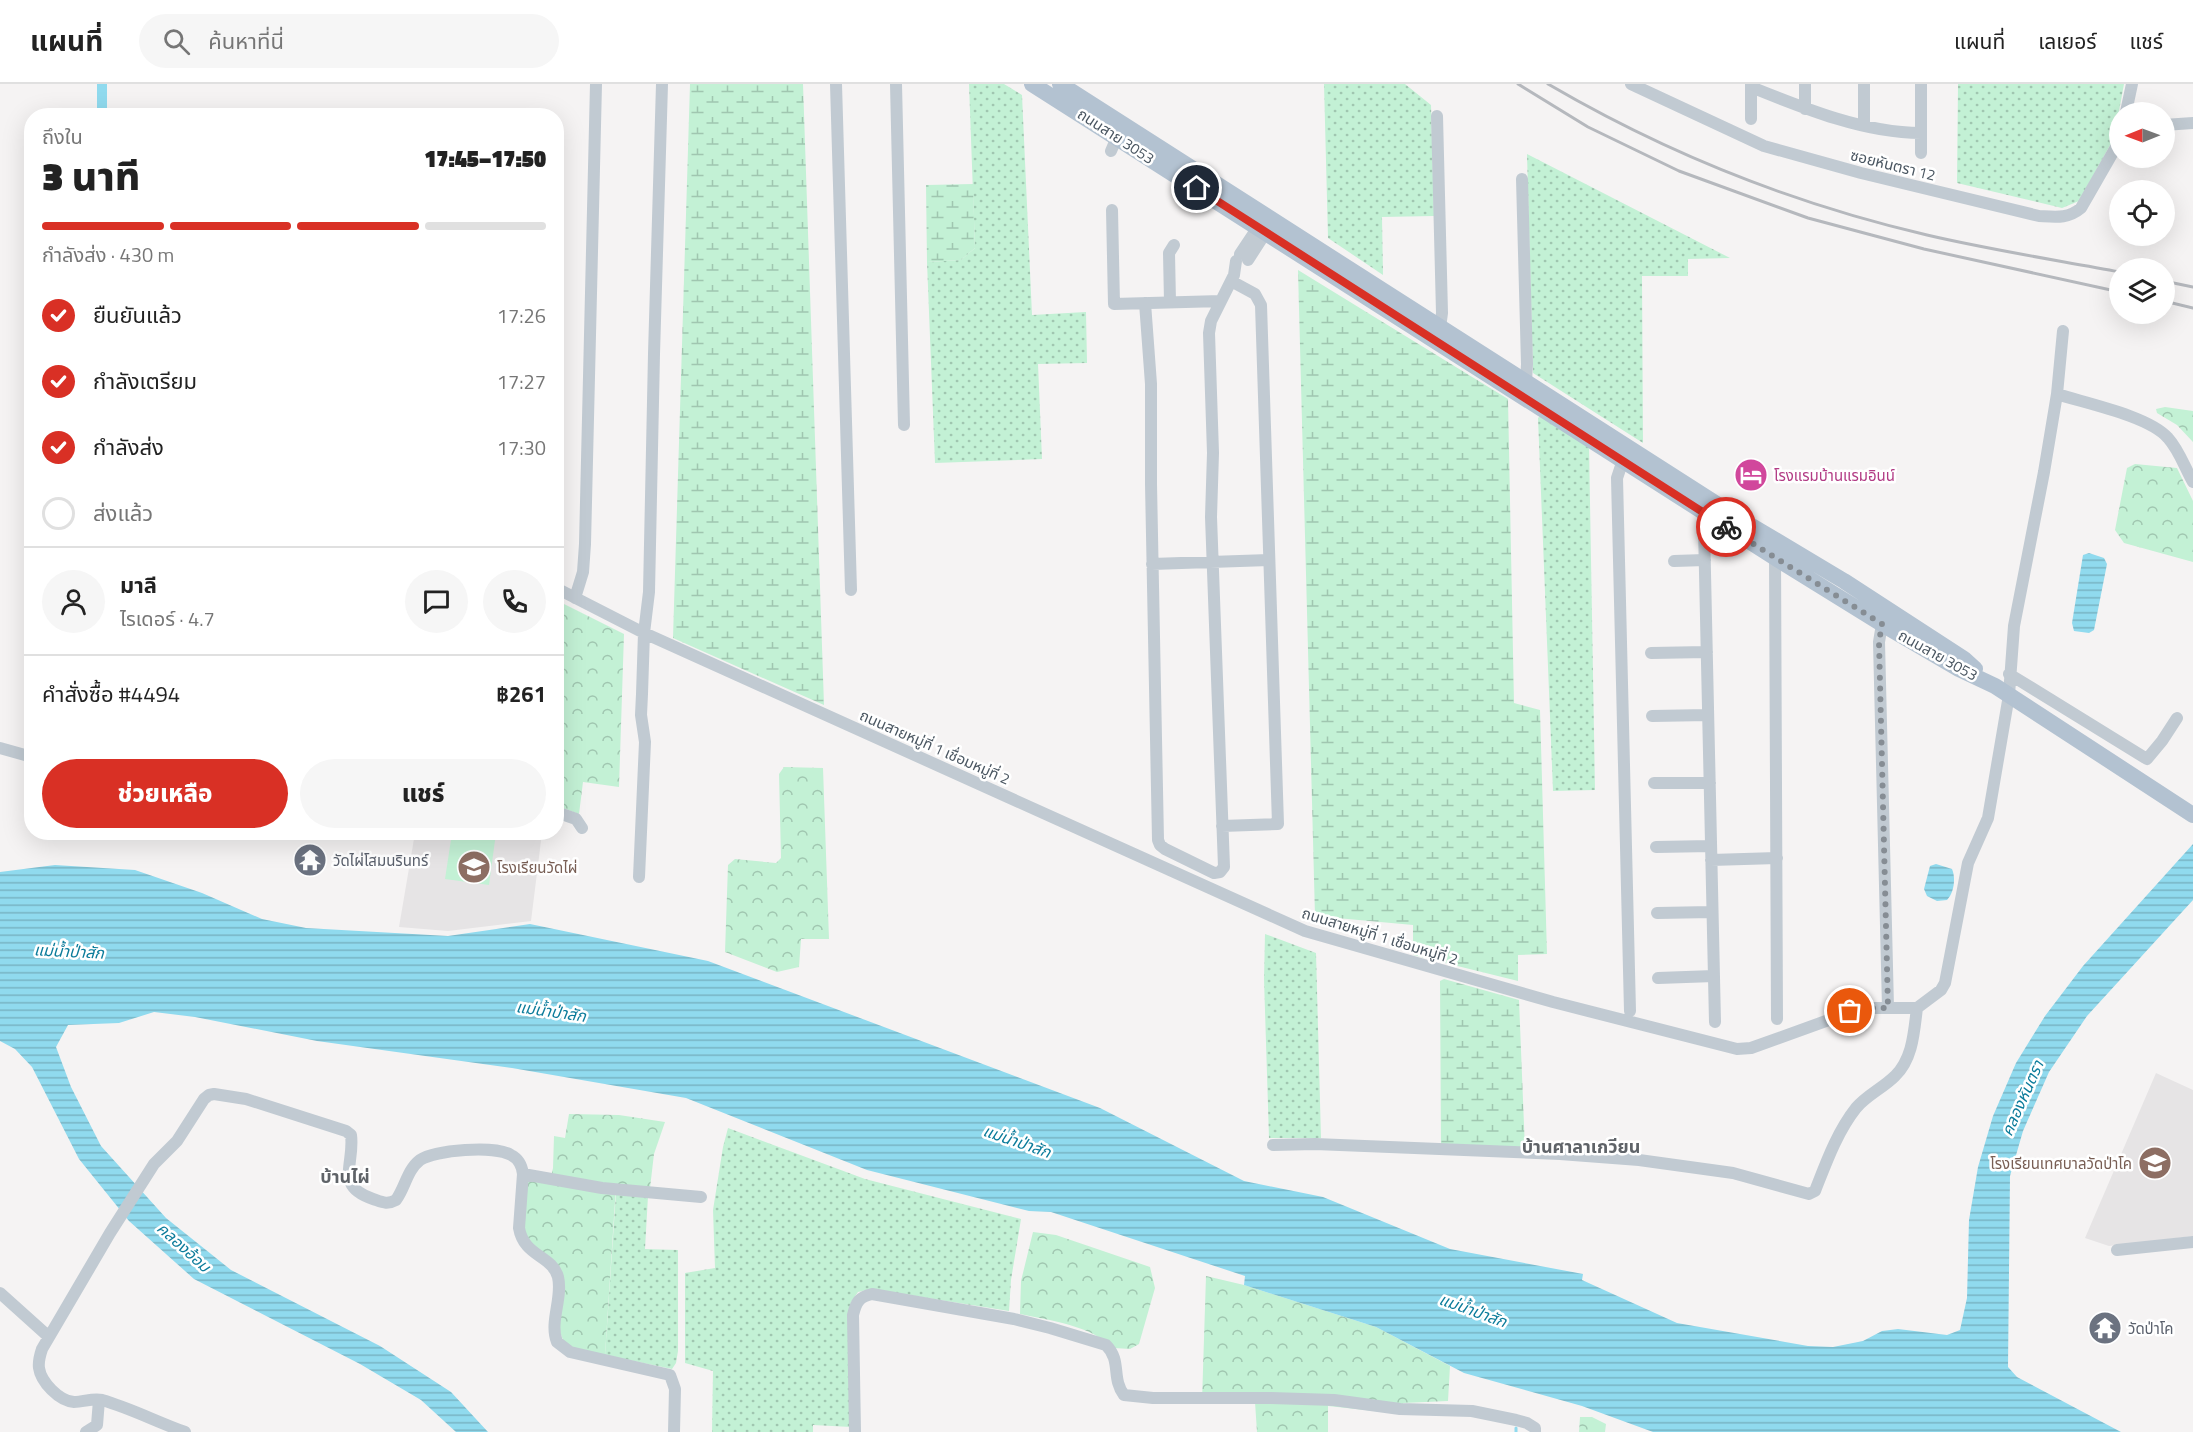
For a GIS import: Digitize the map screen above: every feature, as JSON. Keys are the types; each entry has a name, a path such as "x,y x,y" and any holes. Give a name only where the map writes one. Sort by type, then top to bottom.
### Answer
{"main road":[{"name":"ถนนสาย 3053","path":"1032,84 1114,144 1262,229 1774,557 1959,669 1994,685"},
{"name":"ถนนสาย 3053","path":"1060,84 1740,519 1844,581 1964,659 1994,685 2186,811"}],"street":[{"path":"575,597 583,572 585,544 596,84"},
{"path":"639,877 645,742 641,715 644,633 649,592 662,84"},
{"path":"836,84 851,590"},
{"path":"896,84 904,425"},
{"name":"ซอยหันตรา 12","path":"1631,84 1764,146 1861,173 2039,216 2064,217 2073,214 2081,207 2109,159"},
{"path":"1805,84 1805,109"},
{"path":"1864,84 1864,125"},
{"path":"1921,84 1921,153"},
{"path":"2128,102 2132,84"},
{"path":"1751,119 1751,85 1805,109 1896,133 1921,133"},
{"path":"1437,116 1442,313 1440,328"},
{"path":"2175,124 2193,123"},
{"path":"1522,179 1526,382"},
{"path":"1112,210 1114,304 1221,301"},
{"path":"1145,303 1151,384 1158,840 1165,849 1214,873 1220,872 1224,867 1211,517 1213,453 1209,333 1211,321 1232,278 1234,265 1242,260 1262,229"},
{"path":"1170,302 1169,253 1174,245"},
{"path":"1222,826 1278,824 1261,305 1255,294 1232,278"},
{"path":"1272,1145 1315,1144 1608,1157 1733,1173 1809,1194 1815,1191 1842,1128 1856,1108 1870,1094 1895,1077 1905,1065 1913,1039 1917,1008 1941,990 1945,983 1968,863 1988,818 2009,695 2014,626 2057,394 2063,331"},
{"path":"2057,394 2136,419 2158,430 2169,438 2193,482"},
{"path":"1623,460 1617,478 1630,1011"},
{"path":"1707,514 1704,528 1715,1022"},
{"path":"1777,540 1774,557 1777,1019"},
{"path":"1152,564 1269,560"},
{"path":"1674,561 1705,560"},
{"name":"ถนนสายหมู่ที่ 1 เชื่อมหมู่ที่ 2","path":"564,592 644,633 1244,905 1305,932 1344,944 1553,1002 1737,1049 1751,1048 1778,1040 1862,1008 1917,1008"},
{"path":"1882,624 1879,642 1888,1008"},
{"path":"1651,652 1707,652"},
{"path":"2009,674 2147,759 2162,741 2176,718"},
{"path":"1652,716 1708,715"},
{"path":"0,747 24,754"},
{"path":"1654,783 1710,783"},
{"path":"564,815 576,819 582,828"},
{"path":"1656,847 1711,846"},
{"path":"1711,860 1777,858"},
{"path":"1657,913 1712,912"},
{"path":"1658,978 1714,976"},
{"path":"185,1432 99,1400 72,1402 63,1399 51,1389 39,1368 42,1349 110,1233 154,1164 177,1141 204,1099 214,1094 246,1099 346,1131 351,1135 348,1181 364,1196 383,1203 396,1200 418,1161 434,1154 488,1150 504,1152 516,1159 522,1166 523,1174 520,1237 527,1247 554,1270 558,1280 555,1331 557,1342 570,1352 670,1376 674,1380 675,1389 674,1432"},
{"path":"523,1174 602,1188 701,1197"},
{"path":"2117,1250 2193,1242"},
{"path":"0,1293 49,1337"},
{"path":"855,1432 853,1315 855,1304 861,1297 872,1294 1023,1322 1106,1345 1116,1362 1116,1378 1119,1389 1124,1395 1153,1398 1334,1400 1400,1409 1472,1411 1527,1423 1535,1428 1535,1432"},
{"path":"86,1432 97,1425 99,1400"}],"shaded area":[{"name":"โรงเรียนวัดไผ่","path":"414,840 541,840 531,921 448,931 399,927"},
{"name":"โรงเรียนเทศบาลวัดป่าโค","path":"2156,1073 2193,1090 2193,1236 2109,1246 2085,1238"}],"green space":[{"path":"690,84 803,84 824,705 673,638"},
{"path":"969,84 1004,84 1022,95 1032,315 1086,312 1087,363 1038,364 1042,459 935,463 927,262 961,260 975,248"},
{"path":"1324,84 1405,84 1431,105 1434,216 1382,217 1383,275 1328,238"},
{"path":"1958,84 2124,84 2121,102 2109,102 2109,147 2079,201 2062,208 1957,183"},
{"path":"1527,154 1730,258 1688,259 1688,276 1642,276 1643,443 1533,373"},
{"path":"973,184 975,248 961,260 927,262 926,185"},
{"path":"1298,270 1508,399 1514,703 1540,710 1547,954 1518,955 1518,981 1413,955 1413,925 1315,916"},
{"path":"2165,407 2193,411 2193,442 2177,425 2157,413 2156,409"},
{"path":"1542,414 1589,444 1595,790 1553,791 1538,418"},
{"path":"2135,464 2177,468 2193,501 2193,562 2124,543 2115,530 2127,468"},
{"path":"564,604 624,634 619,787 583,782 579,814 564,809"},
{"path":"784,767 823,768 829,939 801,939 799,967 777,972 725,952 728,865 735,859 776,863 781,858 779,774"},
{"path":"451,840 495,840 489,885 445,879"},
{"path":"1265,934 1316,953 1321,1138 1269,1138 1264,979"},
{"path":"1444,979 1519,1000 1525,1150 1441,1146 1440,981"},
{"path":"569,1114 619,1115 665,1122 654,1154 650,1188 616,1186 605,1355 577,1350 564,1342 560,1328 563,1288 529,1243 522,1222 527,1178 550,1181 553,1168 554,1136 565,1138"},
{"path":"728,1128 865,1179 1021,1219 1011,1280 1009,1311 871,1289 858,1292 851,1302 849,1315 851,1427 813,1425 813,1432 712,1432 713,1371 685,1363 685,1273 715,1268 713,1210"},
{"path":"616,1193 648,1196 645,1249 678,1250 678,1351 676,1363 672,1369 605,1355"},
{"path":"1033,1232 1056,1235 1150,1267 1155,1288 1139,1344 1130,1349 1114,1348 1082,1329 1020,1314 1021,1281"},
{"path":"1206,1276 1244,1285 1376,1327 1450,1366 1448,1401 1403,1403 1402,1414 1328,1406 1328,1432 1257,1432 1255,1402 1202,1401"},
{"path":"1580,1417 1592,1417 1606,1424 1605,1432 1579,1432"}],"water":[{"path":"2089,553 2104,558 2107,564 2094,630 2089,633 2074,631 2072,623 2083,555"},
{"path":"2193,844 2193,900 2087,1016 2049,1072 2023,1131 2010,1176 2008,1367 2017,1377 2121,1432 1653,1432 1582,1406 1464,1373 1376,1327 1244,1285 1245,1276 1051,1212 1029,1211 867,1170 686,1098 512,1068 317,1041 195,1017 154,1012 119,1023 68,1025 56,1047 71,1087 101,1146 166,1218 231,1270 380,1346 451,1392 488,1432 456,1432 421,1400 360,1364 194,1279 129,1221 79,1159 32,1067 15,1049 0,1041 0,872 55,865 135,870 202,893 262,919 306,928 448,936 530,924 708,961 1100,1108 1244,1181 1323,1197 1450,1249 1583,1274 1582,1280 1677,1323 1808,1346 1833,1347 1863,1341 1882,1331 1898,1329 1947,1335 1960,1330 1967,1298 1969,1220 1978,1167 1993,1116 2016,1063 2045,1016 2083,966"},
{"path":"1936,864 1952,869 1953,889 1947,900 1937,901 1927,896 1924,889 1930,866"}],"waterway":[{"path":"102,84 102,108"}],"railway":[{"path":"1518,84 1588,127 1679,171 1808,218 1924,249 2109,290"},
{"path":"1548,84 1685,154 1732,174 1828,208 1951,240 2109,270"},
{"path":"2175,283 2193,287"},
{"path":"2175,304 2193,308"}],"way so far":[{"path":"1726,527 1882,624 1879,642 1888,1008 1862,1008 1850,1011"}],"place":[{"name":"โรงแรมบ้านแรมอินน์","path":"1751,475"},
{"name":"วัดไผ่โสมนรินทร์","path":"310,860"},
{"name":"โรงเรียนวัดไผ่","path":"474,867"},
{"name":"โรงเรียนเทศบาลวัดป่าโค","path":"2155,1163"},
{"name":"วัดป่าโค","path":"2105,1328"}],"district":[{"name":"บ้านศาลาเกวียน","path":"1581,1146"},
{"name":"บ้านไผ่","path":"345,1176"}],"route":[{"path":"1197,188 1726,527"}],"water label":[{"name":"แม่น้ำป่าสัก","path":"69,951"},
{"name":"แม่น้ำป่าสัก","path":"551,1011"},
{"name":"คลองหันตรา","path":"2022,1098"},
{"name":"แม่น้ำป่าสัก","path":"1017,1141"},
{"name":"คลองอ้อม","path":"184,1247"},
{"name":"แม่น้ำป่าสัก","path":"1473,1310"}]}
